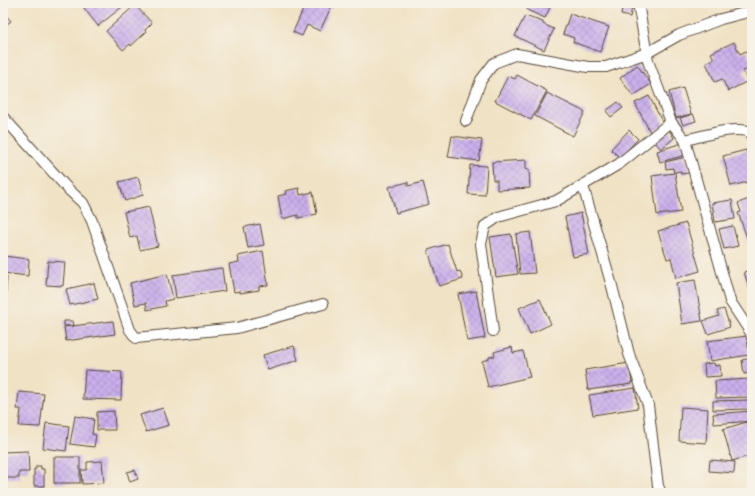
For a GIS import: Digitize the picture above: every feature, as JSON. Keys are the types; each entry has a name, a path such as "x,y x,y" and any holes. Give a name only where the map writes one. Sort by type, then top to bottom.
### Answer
{"street":[{"path":"638,3 648,61 671,122 684,140 730,302 751,333 752,338"},
{"path":"466,122 481,80 494,63 517,54 588,68 606,68 646,53 679,35 721,18 752,11"},
{"path":"3,117 68,189 83,203 92,221 130,330 136,338 237,328 323,304"},
{"path":"493,331 480,244 485,226 498,217 556,202 619,164 671,122"},
{"path":"684,140 739,130 748,131 752,138"},
{"path":"583,186 612,286 629,354 648,405 658,486 661,493"}],"building":[{"path":"91,3 127,3 98,26 84,8"},
{"path":"306,3 327,3 332,5 320,31 307,25 302,36 293,32"},
{"path":"530,3 552,3 545,18 527,10"},
{"path":"623,3 633,3 630,17 621,15"},
{"path":"724,3 747,3 746,8 724,6"},
{"path":"135,5 152,23 145,30 146,32 131,46 130,44 123,50 106,31"},
{"path":"3,12 11,21 3,27"},
{"path":"570,14 609,27 600,52 573,42 574,38 563,34"},
{"path":"525,16 543,22 543,24 554,29 544,50 515,36"},
{"path":"734,42 740,54 746,51 752,63 752,67 743,71 748,81 728,91 722,79 715,82 706,63 714,59 711,53"},
{"path":"637,65 651,84 633,96 620,78"},
{"path":"517,75 547,91 531,120 495,101 508,76 515,79"},
{"path":"683,88 691,114 676,118 669,92"},
{"path":"547,93 585,112 573,136 535,116"},
{"path":"649,96 664,125 650,132 635,103"},
{"path":"618,102 623,108 611,117 606,111"},
{"path":"693,114 696,121 683,125 680,118"},
{"path":"629,130 638,139 620,158 611,149"},
{"path":"669,130 674,138 661,149 655,142"},
{"path":"452,136 482,140 479,161 448,157"},
{"path":"682,143 686,155 660,162 657,151"},
{"path":"746,150 752,171 752,181 731,186 723,156"},
{"path":"686,157 689,173 681,174 681,171 675,172 681,212 657,215 652,176 674,173 673,168 666,169 665,162"},
{"path":"526,160 526,170 529,169 530,188 497,190 497,180 493,180 492,162"},
{"path":"470,165 487,166 485,195 468,194"},
{"path":"138,177 143,195 125,201 119,182"},
{"path":"408,182 408,186 423,182 429,204 396,213 389,187"},
{"path":"299,188 300,195 313,192 317,214 298,218 298,215 282,219 278,196 286,194 285,191"},
{"path":"752,198 752,242 749,243 738,213 741,212 738,203"},
{"path":"732,200 735,219 715,222 712,203"},
{"path":"149,207 158,246 140,250 137,236 130,238 124,212"},
{"path":"581,213 589,254 573,257 565,217"},
{"path":"686,223 700,271 676,278 671,258 667,259 658,231"},
{"path":"260,224 264,245 248,248 244,227"},
{"path":"733,226 738,246 724,249 719,229"},
{"path":"530,232 535,273 520,274 516,234"},
{"path":"511,234 518,274 496,277 490,237"},
{"path":"448,244 457,272 460,271 463,279 439,286 428,250"},
{"path":"263,251 268,285 259,286 259,290 240,293 240,291 234,292 229,264 239,262 238,256"},
{"path":"3,256 29,259 28,276 3,273"},
{"path":"48,261 65,262 63,286 46,285"},
{"path":"222,268 225,291 176,298 173,275"},
{"path":"752,269 752,297 744,272"},
{"path":"167,274 173,299 165,301 166,306 147,310 146,303 135,305 130,283"},
{"path":"3,276 7,277 5,305 3,305"},
{"path":"695,280 702,321 682,324 676,283"},
{"path":"94,283 98,299 70,305 66,289"},
{"path":"476,291 485,338 467,341 458,294"},
{"path":"540,299 551,324 530,334 519,308"},
{"path":"724,309 730,327 708,334 703,321 719,316 717,311"},
{"path":"64,321 73,321 74,326 64,326"},
{"path":"113,321 115,334 66,341 64,327"},
{"path":"747,336 749,355 710,361 707,341"},
{"path":"294,346 298,360 268,370 263,355"},
{"path":"512,347 513,353 523,351 530,377 488,387 482,361 489,359 489,357 495,356 494,352"},
{"path":"751,358 752,373 744,374 742,360"},
{"path":"629,363 632,384 588,390 585,370"},
{"path":"714,363 715,366 720,365 721,376 705,377 704,364"},
{"path":"85,370 122,372 121,400 83,399"},
{"path":"750,379 751,397 716,398 715,381"},
{"path":"635,388 638,408 593,415 589,395"},
{"path":"19,392 44,394 40,427 19,426 21,409 17,409"},
{"path":"749,400 749,409 713,410 713,401"},
{"path":"681,407 708,409 706,443 679,441"},
{"path":"163,408 169,425 146,432 140,415"},
{"path":"114,411 115,430 97,430 97,412"},
{"path":"752,411 752,421 714,424 713,414"},
{"path":"75,416 94,419 92,434 96,435 94,447 70,444"},
{"path":"747,422 752,439 752,455 732,461 723,429"},
{"path":"46,423 69,426 66,451 43,448"},
{"path":"28,451 29,472 19,472 19,478 5,478 5,473 3,473 3,452"},
{"path":"54,457 80,457 80,483 54,483"},
{"path":"710,460 735,462 734,473 709,471"},
{"path":"102,461 104,483 82,484 81,470 87,470 87,462"},
{"path":"748,461 752,461 752,473 749,473"},
{"path":"36,466 41,466 41,469 44,469 44,486 34,486 34,469 36,469"},
{"path":"135,470 138,479 130,482 127,472"}]}
